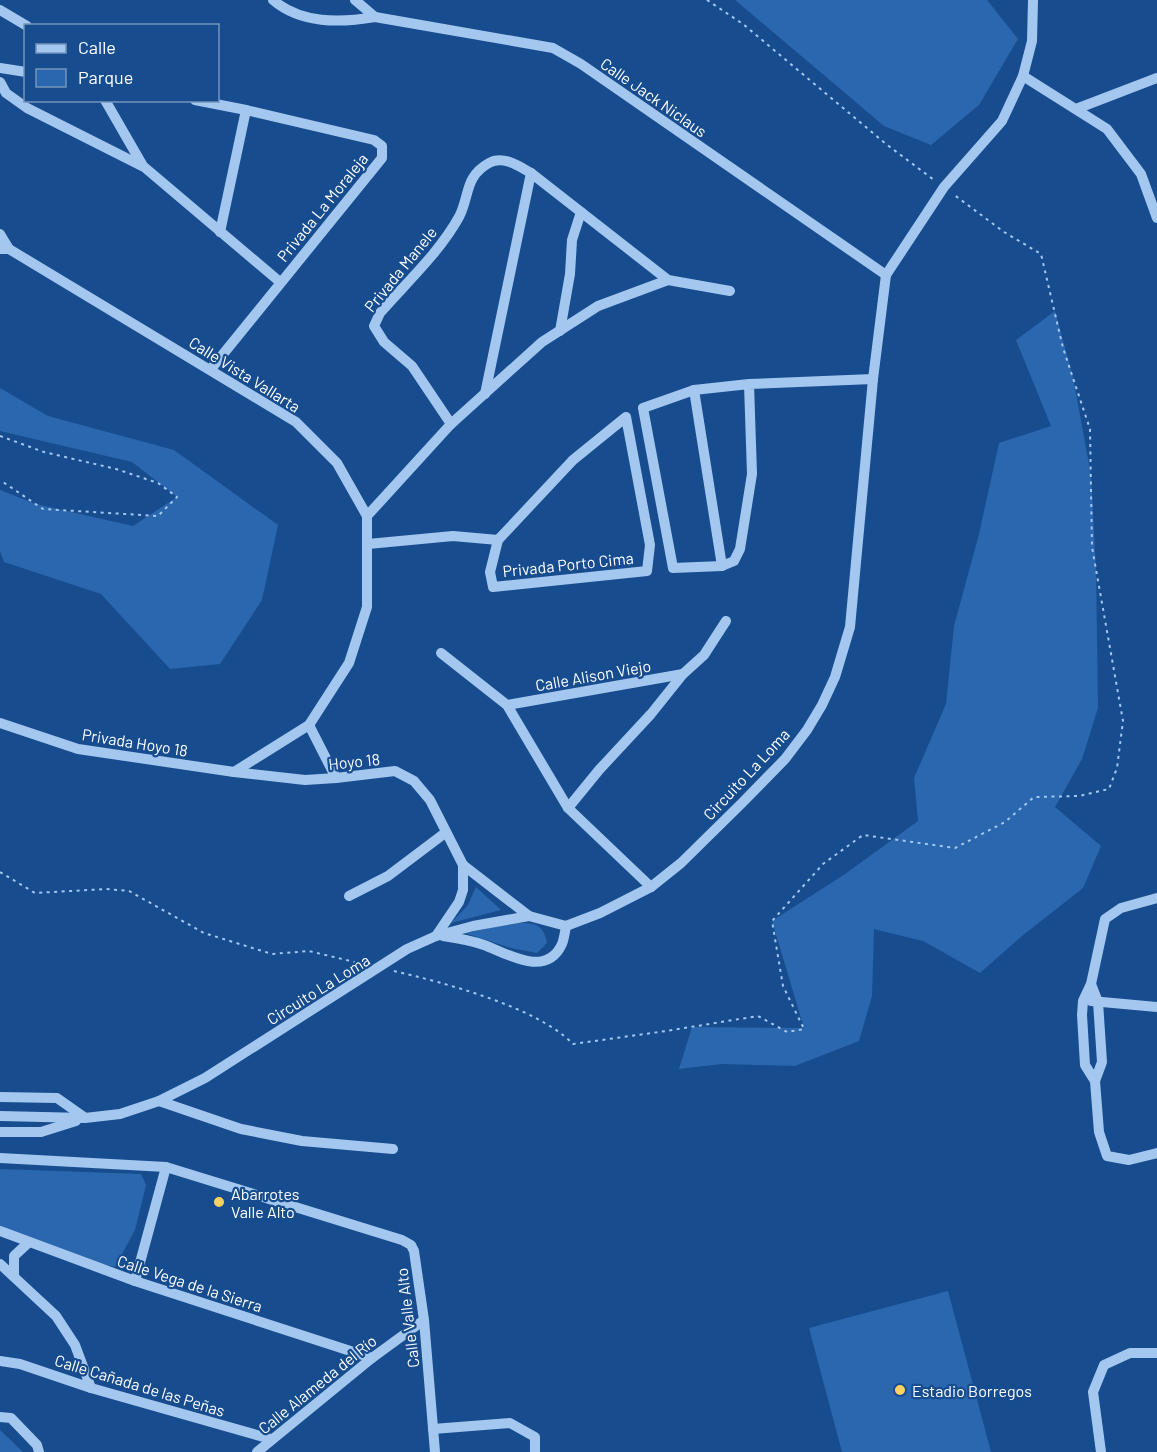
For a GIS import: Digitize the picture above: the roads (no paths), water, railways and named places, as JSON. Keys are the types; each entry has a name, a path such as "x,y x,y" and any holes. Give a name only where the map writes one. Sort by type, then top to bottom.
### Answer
{"street":[{"name":"Calle Jack Niclaus","path":"273,0 286,11 321,21 349,21 375,17 553,48 591,71 886,276"},
{"path":"355,0 375,17"},
{"name":"Circuito La Loma","path":"0,1116 85,1118 120,1114 159,1101 205,1078 407,950 436,936 473,926 530,916 566,926 600,913 651,887 681,862 785,759 822,705 835,677 850,627 873,379 886,276 944,187 1002,121 1023,76 1032,41 1035,1"},
{"path":"0,10 24,24"},
{"path":"0,68 24,72"},
{"path":"1023,76 1107,129 1141,174 1157,218"},
{"path":"1076,109 1157,78"},
{"name":"Privada La Moraleja","path":"0,82 6,93 27,108 142,166 280,282"},
{"name":"Privada La Moraleja","path":"106,102 142,166"},
{"name":"Privada La Moraleja","path":"205,102 374,140 382,146 382,158 211,369"},
{"path":"220,232 246,110"},
{"name":"Privada Manele","path":"450,424 412,366 384,342 374,326 380,313 446,238 460,215 474,174 491,162 509,161 531,173 668,280 730,291"},
{"path":"485,395 531,173"},
{"path":"560,331 570,274 572,240 581,212"},
{"name":"Calle Vista Vallarta","path":"0,234 5,249 211,369 296,422 336,463 367,516 367,607 349,663 309,725 234,772"},
{"path":"367,516 450,424 542,342 598,306 668,280"},
{"path":"749,384 752,474 740,549 734,561 722,566 673,568 643,408 694,390 749,384 873,379"},
{"path":"694,390 722,566"},
{"name":"Privada Porto Cima","path":"626,417 650,545 647,571 493,587 489,572 498,540 573,460 626,417"},
{"name":"Privada Porto Cima","path":"368,544 453,536 498,540"},
{"name":"Calle Alison Viejo","path":"568,808 683,674 704,655 726,621"},
{"path":"441,653 507,705 568,808 651,887"},
{"name":"Calle Alison Viejo","path":"507,705 683,674"},
{"name":"Privada Hoyo 18","path":"0,723 78,749 234,772"},
{"path":"309,725 336,778"},
{"name":"Hoyo 18","path":"234,772 305,780 395,771 414,781 430,800 463,865 530,916"},
{"path":"349,896 388,876 446,833"},
{"path":"463,865 463,890 459,902 436,936 484,945 516,960 529,962 545,960 554,954 561,945 566,926"},
{"path":"1095,1082 1085,1065 1082,1015 1083,1001 1091,984 1105,919 1121,908 1157,898"},
{"path":"1091,984 1098,1002 1102,1062 1095,1082 1099,1132 1107,1156 1129,1160 1157,1153"},
{"path":"1083,1001 1157,1006"},
{"path":"0,1097 57,1098 85,1118"},
{"path":"159,1101 241,1129 302,1142 393,1149"},
{"path":"0,1132 41,1132 85,1118"},
{"name":"Calle Valle Alto","path":"0,1158 166,1167 402,1240 411,1245 414,1251 424,1320 435,1452"},
{"path":"135,1281 166,1167"},
{"name":"Calle Vega de la Sierra","path":"0,1232 135,1281 372,1358"},
{"path":"14,1276 14,1256 28,1243"},
{"path":"0,1264 56,1316 75,1345 91,1388"},
{"name":"Calle Alameda del Río","path":"257,1452 372,1358 424,1320"},
{"path":"1101,1452 1093,1392 1104,1365 1130,1353 1157,1353"},
{"name":"Calle Cañada de las Peñas","path":"0,1361 20,1364 91,1388 271,1439"},
{"path":"0,1417 11,1418 37,1445 39,1452"},
{"path":"433,1429 510,1423 535,1437 535,1452"}],"place":[{"name":"Abarrotes Valle Alto","path":"219,1202"},
{"name":"Estadio Borregos","path":"900,1390"}]}
